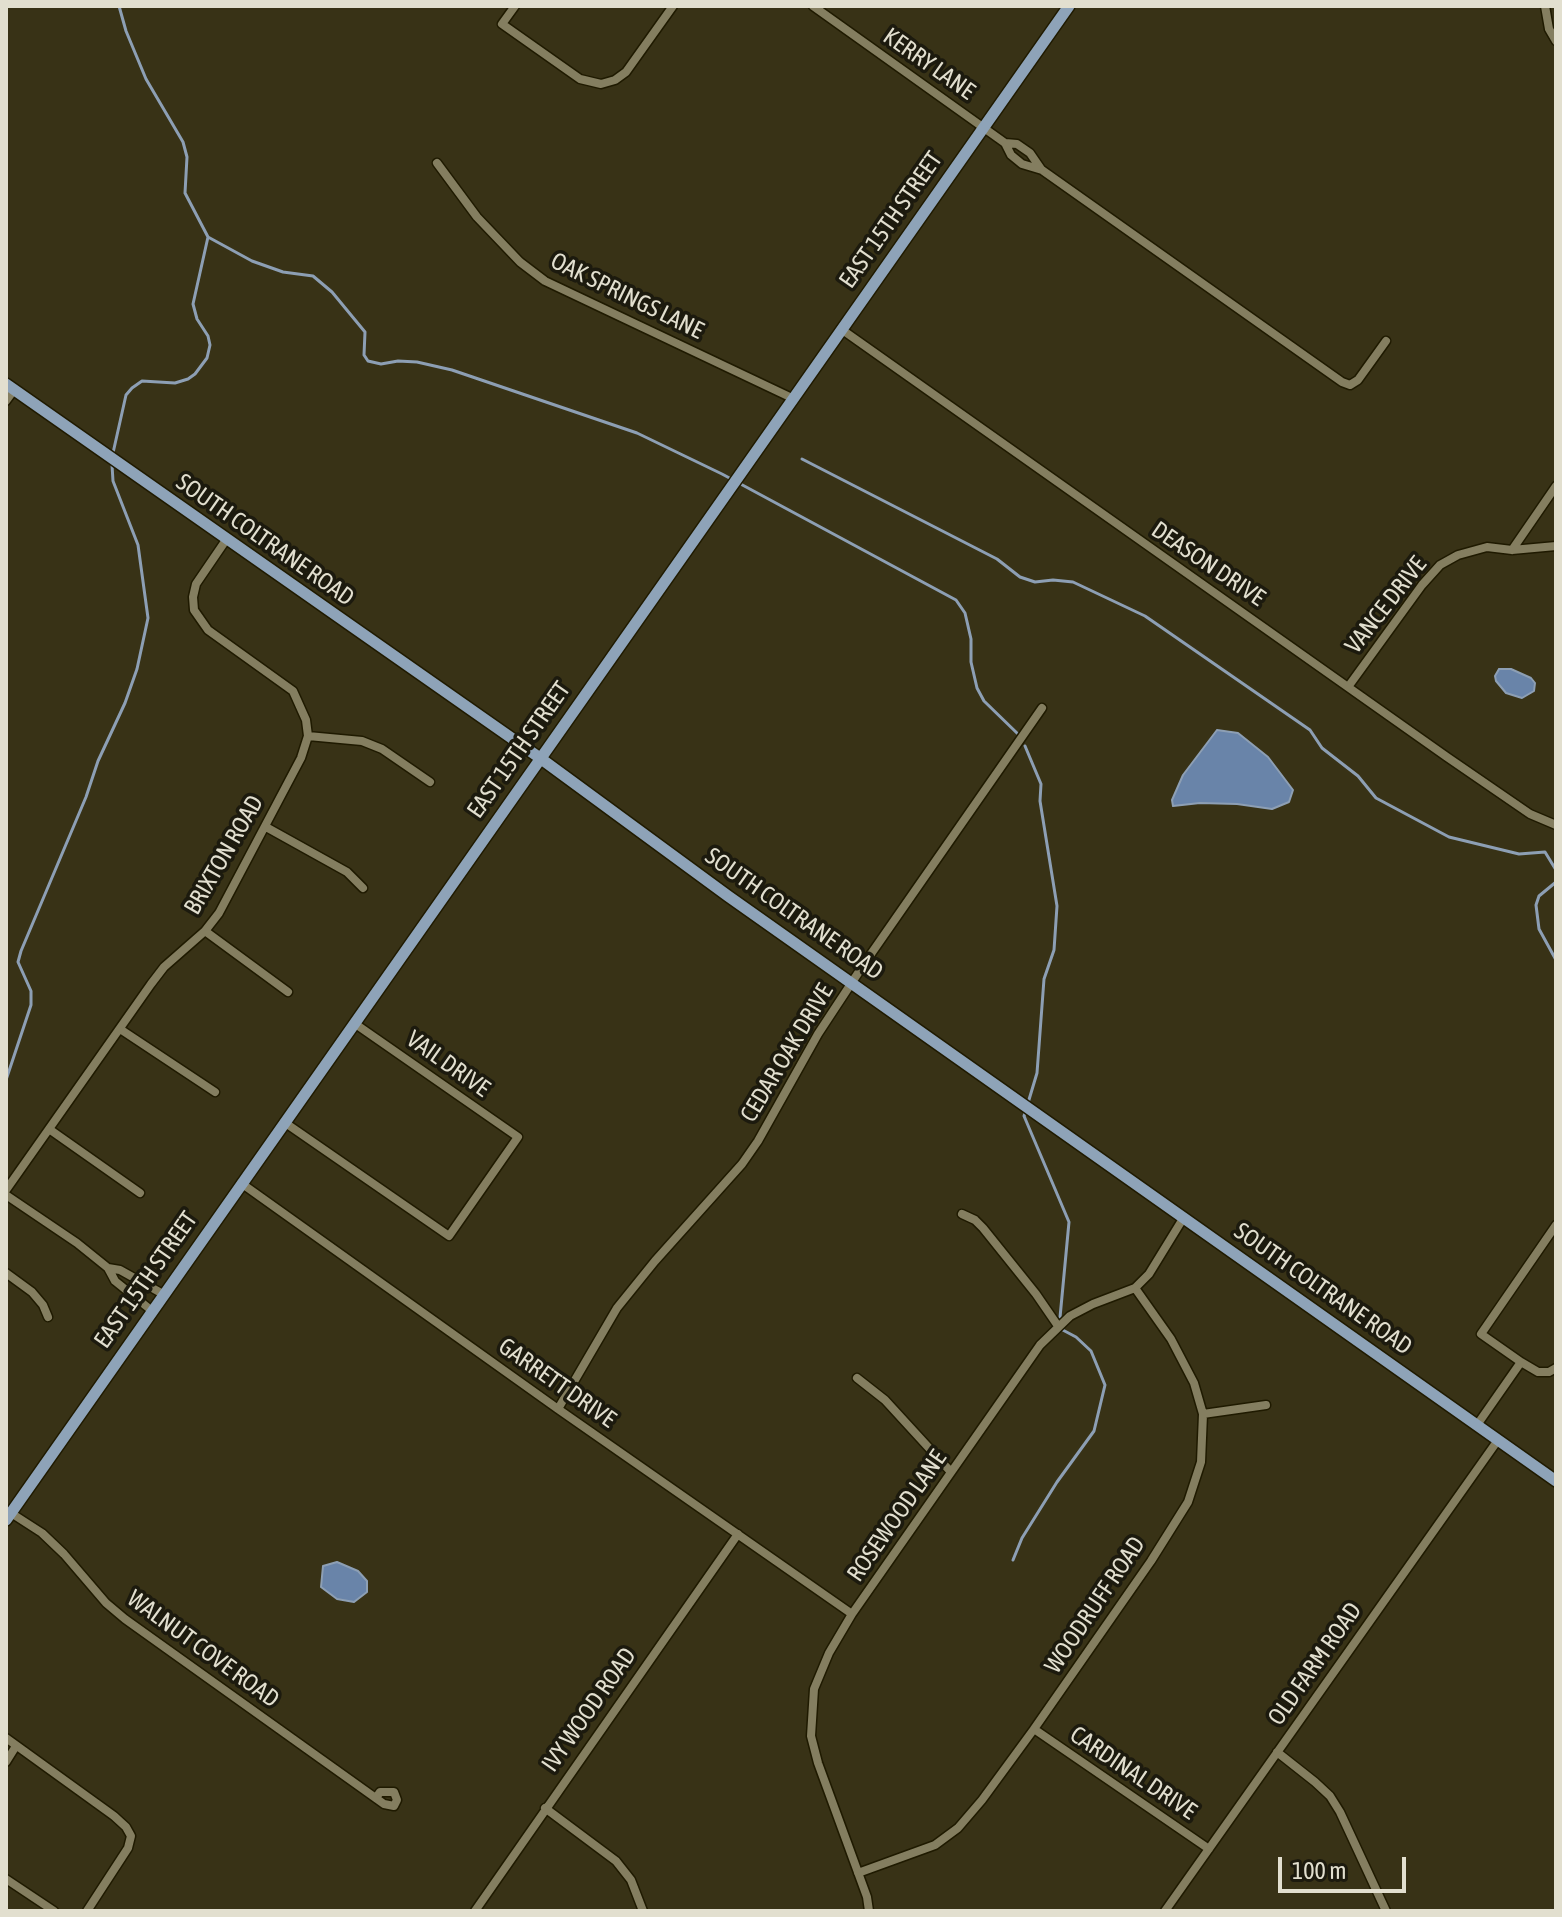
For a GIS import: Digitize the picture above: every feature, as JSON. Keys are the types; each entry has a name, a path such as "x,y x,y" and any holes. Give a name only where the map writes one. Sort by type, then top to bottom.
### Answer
{"main road":[{"name":"EAST 15TH STREET","path":"9,1516 1069,6"},
{"name":"SOUTH COLTRANE ROAD","path":"10,387 540,758 728,896 1556,1481"}],"street":[{"path":"515,6 502,24 580,79 601,84 615,80 626,72 673,6"},
{"name":"KERRY LANE","path":"813,6 1005,143 1017,144 1030,153 1042,170 1342,382 1350,385 1358,380 1386,341"},
{"path":"1545,6 1549,29 1556,41"},
{"name":"OAK SPRINGS LANE","path":"437,163 481,221 520,262 545,281 792,398"},
{"name":"DEASON DRIVE","path":"841,329 1126,533 1530,814 1556,825"},
{"path":"6,401 10,387"},
{"path":"1512,550 1556,486"},
{"path":"226,540 196,584 193,597 194,610 208,630 293,691 300,702 308,736 342,738 372,745 430,782"},
{"name":"VANCE DRIVE","path":"1348,687 1440,565 1458,555 1487,547 1512,550 1556,546"},
{"name":"CEDAR OAK DRIVE","path":"558,1409 624,1299 758,1141 818,1034 852,982 1042,708"},
{"name":"BRIXTON ROAD","path":"6,1192 164,967 205,931 219,913 301,758 308,736"},
{"path":"266,827 347,872 363,888"},
{"path":"205,931 288,992"},
{"name":"VAIL DRIVE","path":"284,1122 449,1236 518,1137 354,1023"},
{"path":"120,1029 215,1092"},
{"path":"49,1129 140,1193"},
{"name":"GARRETT DRIVE","path":"241,1183 852,1614"},
{"path":"6,1192 108,1268 115,1281 151,1310"},
{"path":"962,1214 983,1228 1060,1324"},
{"path":"1135,1288 1149,1274 1184,1217"},
{"path":"1556,1225 1481,1334 1538,1372 1556,1368"},
{"path":"108,1268 120,1270 163,1294"},
{"path":"6,1273 32,1292 48,1317"},
{"name":"ROSEWOOD LANE","path":"869,1911 811,1736 814,1689 820,1672 852,1614 1040,1345 1060,1324 1093,1304 1135,1288"},
{"name":"WOODRUFF ROAD","path":"858,1873 945,1839 982,1800 1151,1561 1188,1502 1201,1462 1203,1414 1194,1383 1171,1339 1135,1288"},
{"path":"1477,1425 1521,1362"},
{"path":"857,1378 885,1400 951,1472"},
{"path":"1203,1414 1266,1405"},
{"name":"OLD FARM ROAD","path":"1165,1911 1498,1440"},
{"name":"WALNUT COVE ROAD","path":"9,1516 42,1533 106,1603 125,1619 380,1801"},
{"name":"IVY WOOD ROAD","path":"475,1911 738,1534"},
{"name":"CARDINAL DRIVE","path":"1034,1729 1209,1849"},
{"path":"6,1738 114,1816 131,1836 128,1848 87,1911"},
{"path":"6,1762 16,1746"},
{"path":"1277,1752 1330,1796 1386,1911"},
{"path":"545,1808 616,1861 631,1880 641,1910"},
{"path":"6,1879 54,1911"}],"water":[{"path":"1499,669 1511,669 1531,678 1535,683 1534,691 1522,698 1506,693 1496,681"},
{"path":"1217,730 1238,733 1268,757 1293,790 1289,802 1272,809 1237,804 1173,806 1172,800 1183,775"},
{"path":"337,1562 358,1571 367,1581 367,1592 354,1602 337,1599 321,1587 323,1566"}],"waterway":[{"path":"119,6 146,79 183,142 187,157 185,193 208,237"},
{"path":"208,237 252,261 283,272 313,276 332,292 365,332 364,355 368,361 381,364 417,362 452,370 637,433 722,474 956,600 965,613 977,688 984,701 1019,735"},
{"path":"113,453 126,395 132,388 142,381 175,383 188,379 207,358 210,345 208,336 197,319 193,304 208,237"},
{"path":"802,459 997,559 1020,577 1035,582 1073,582 1145,616 1310,730 1322,748 1358,776 1376,798 1449,837 1519,854 1545,852 1556,870"},
{"path":"6,1080 31,1005 31,991 18,962 21,951 98,761 125,703 137,669 148,618 138,545 113,481 112,465"},
{"path":"1025,746 1041,784 1040,801 1057,906 1054,950 1044,979 1037,1073 1028,1103"},
{"path":"1556,882 1539,896 1536,905 1539,929 1556,960"},
{"path":"1013,1560 1022,1538 1057,1482 1094,1431 1105,1385 1091,1351 1076,1337 1059,1328 1069,1222 1024,1116 1026,1110"}]}
